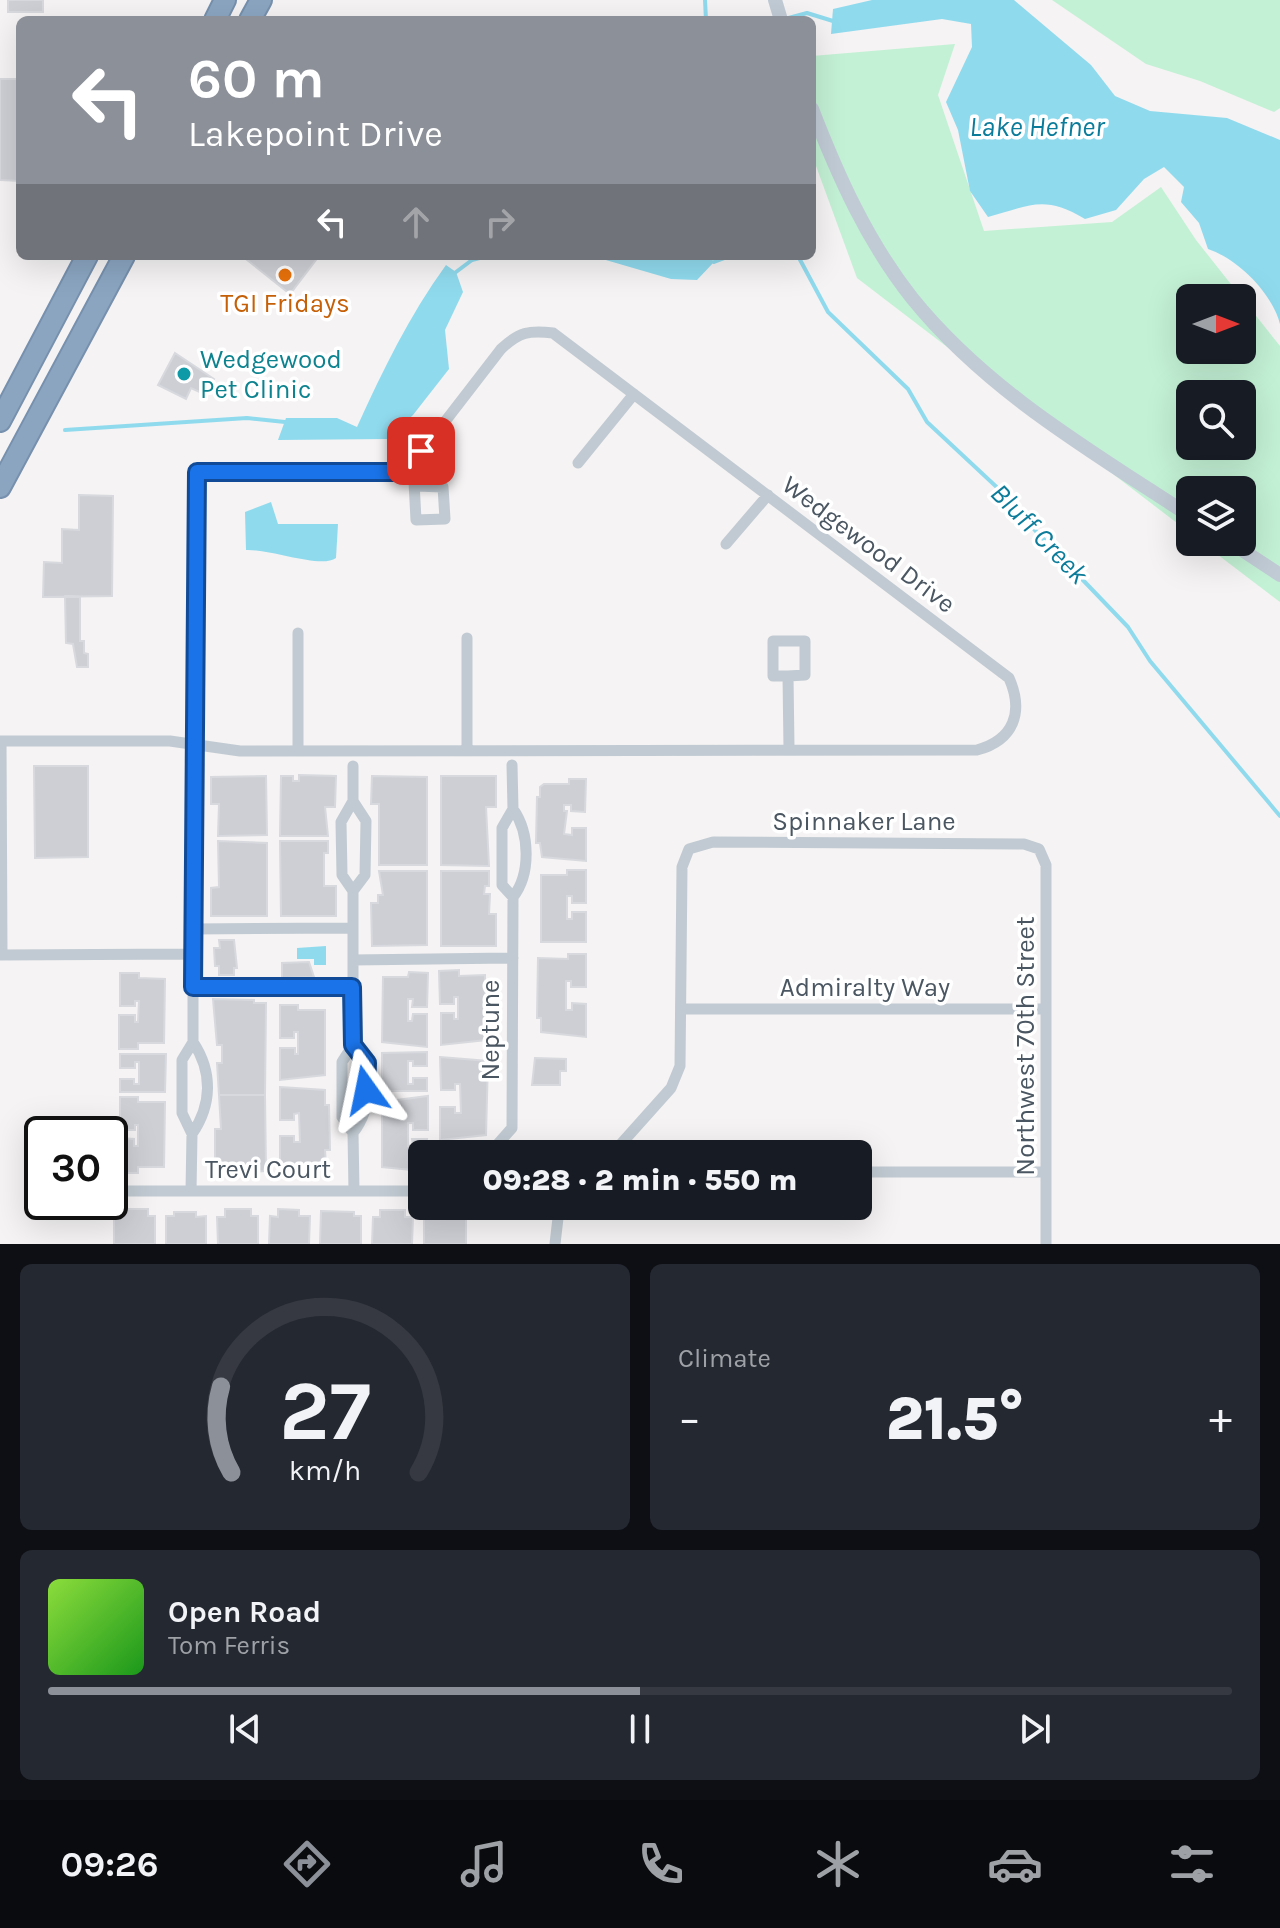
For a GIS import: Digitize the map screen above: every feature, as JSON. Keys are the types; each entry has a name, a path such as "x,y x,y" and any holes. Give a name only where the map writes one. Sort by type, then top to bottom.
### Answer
{"highway":[{"path":"0,421 85,260"},
{"path":"0,487 122,260"}],"street":[{"path":"816,119 849,198 881,253 933,322 1017,400 1176,507"},
{"name":"Wedgewood Drive","path":"1,741 195,743 240,751 977,750 996,745 1008,734 1018,697 1009,678 553,333 527,330 501,349 413,463"},
{"path":"578,463 634,394"},
{"path":"191,1191 192,1134 182,1113 182,1060 193,1042 197,472 393,472 413,463 416,486"},
{"path":"726,544 768,495"},
{"path":"1251,556 1280,575"},
{"path":"298,633 298,751"},
{"path":"467,638 467,750"},
{"path":"788,676 789,748"},
{"path":"1,741 1,955 192,954"},
{"name":"Neptune","path":"512,765 513,809 502,828 502,885 513,897"},
{"path":"353,766 353,801 341,822 342,875 353,891 353,1045 342,1062 342,1117 353,1133 354,1191"},
{"path":"353,801 366,821 365,875 353,891"},
{"name":"Neptune","path":"501,1140 512,1128 513,897 524,882 524,825 513,809"},
{"name":"Spinnaker Lane","path":"683,1009 682,867 689,849 701,843 1024,844 1039,849"},
{"name":"Northwest 70th Street","path":"1039,849 1046,865 1046,1244"},
{"path":"193,929 353,928"},
{"path":"353,960 513,958"},
{"path":"193,987 352,987"},
{"path":"624,1140 677,1078 683,1051 683,1009"},
{"name":"Admiralty Way","path":"683,1009 1046,1009"},
{"path":"192,1134 206,1113 206,1061 193,1042"},
{"path":"353,1045 367,1063 366,1116 353,1133"},
{"path":"872,1172 1046,1172"},
{"name":"Trevi Court","path":"128,1191 408,1191"},
{"path":"555,1244 558,1220"}],"green space":[{"path":"1052,0 1280,0 1280,108 1274,112 1200,81 1146,64"},
{"path":"955,44 938,95 984,231 1112,222 1161,187 1196,240 1231,284 1176,284 1176,364 1256,364 1256,316 1280,346 1280,602 1219,556 1256,556 1256,476 1176,476 1176,522 857,278 816,166 816,56"}],"water":[{"name":"Lake Hefner","path":"872,0 1014,0 1091,65 1115,96 1150,111 1227,118 1280,140 1280,324 1262,289 1242,269 1208,249 1199,223 1181,202 1184,187 1164,167 1144,179 1116,210 1085,219 1059,207 1038,204 988,217 970,191 958,130 946,102 972,47 971,24 942,19 831,34 833,9"},
{"path":"606,260 714,262 697,280 671,279"},
{"path":"446,265 456,272 463,292 445,330 449,369 413,415 388,439 278,440 286,418 337,418 357,427 397,344"},
{"path":"271,502 278,524 338,524 336,558 319,561 246,550 245,512"},
{"path":"326,946 326,965 314,965 314,959 297,959 297,948"}],"building":[{"path":"8,0 43,0 43,12 8,12"},
{"path":"0,79 16,79 16,181 0,180"},
{"name":"TGI Fridays","path":"247,260 316,260 290,294"},
{"name":"Wedgewood Pet Clinic","path":"175,353 214,379 206,395 191,388 186,399 158,385"},
{"path":"79,495 113,496 112,596 43,597 44,562 62,563 62,529 79,530"},
{"path":"65,596 80,597 80,641 84,641 84,653 88,654 88,667 77,667 73,644 66,643"},
{"path":"34,766 88,766 88,857 35,858"},
{"path":"299,775 336,776 335,807 325,807 328,836 280,836 281,776 293,776 293,781 299,781"},
{"path":"266,776 267,835 218,836 219,804 211,804 211,777"},
{"path":"372,776 427,777 427,865 379,865 379,804 371,804"},
{"path":"441,776 496,776 496,807 486,807 489,866 441,865"},
{"path":"569,779 586,779 585,812 571,811 571,805 564,805 564,811 567,811 564,834 572,835 572,828 586,828 586,861 542,857 540,843 536,843 540,787 544,784 569,784"},
{"path":"218,841 267,843 267,916 211,916 211,888 219,887"},
{"path":"280,841 328,841 328,853 324,853 324,886 336,886 336,916 281,916"},
{"path":"567,870 586,870 586,903 572,903 572,896 567,896 567,919 572,919 572,912 586,912 586,942 541,942 541,875 567,875"},
{"path":"379,871 427,871 427,945 372,946 371,903 378,903 378,895 383,895"},
{"path":"441,871 489,871 489,886 485,886 484,894 490,894 489,914 496,914 496,946 441,946"},
{"path":"219,940 234,940 237,968 234,968 234,975 219,975 219,966 215,966 214,948 220,948"},
{"path":"568,954 586,954 586,987 571,987 571,981 566,981 566,1010 572,1010 572,1003 586,1004 586,1037 541,1032 541,1018 537,1018 538,958 568,959"},
{"path":"309,962 314,977 282,978 282,963"},
{"path":"459,970 459,976 485,975 486,1040 441,1045 441,1013 454,1013 454,1019 458,1019 458,997 454,997 454,1004 440,1004 439,971"},
{"path":"409,972 428,973 427,1007 412,1007 413,999 408,999 408,1021 412,1021 413,1014 427,1014 427,1047 382,1042 383,977 408,977"},
{"path":"120,973 139,973 139,978 165,979 164,1043 138,1043 138,1049 119,1049 119,1015 135,1015 135,1022 138,1022 139,1001 135,1001 135,1006 120,1006"},
{"path":"213,999 266,1003 265,1095 219,1095 217,1063 222,1063 222,1045 217,1045"},
{"path":"280,1005 298,1005 298,1010 325,1010 325,1075 280,1080 280,1048 295,1048 295,1054 298,1054 298,1032 294,1032 294,1038 280,1038"},
{"path":"427,1052 427,1066 413,1066 413,1061 408,1061 408,1084 413,1084 413,1078 427,1078 427,1091 382,1091 382,1053"},
{"path":"120,1054 166,1054 165,1092 120,1092 120,1079 134,1079 134,1084 139,1084 139,1062 135,1062 135,1068 120,1068"},
{"path":"440,1057 488,1061 486,1135 440,1140 440,1107 455,1107 455,1113 461,1113 460,1084 455,1084 455,1090 441,1090"},
{"path":"535,1058 566,1059 566,1071 560,1071 560,1085 532,1085"},
{"path":"280,1087 325,1090 325,1105 329,1105 330,1150 325,1150 326,1166 280,1167 280,1136 294,1136 294,1142 300,1142 299,1113 294,1114 294,1120 280,1120"},
{"path":"219,1095 265,1095 266,1171 215,1174 215,1129 221,1129"},
{"path":"428,1096 428,1130 413,1130 413,1123 408,1123 408,1170 382,1167 382,1102"},
{"path":"120,1097 138,1097 138,1102 165,1102 164,1167 138,1167 138,1173 128,1173 128,1139 134,1139 134,1146 138,1146 138,1125 135,1125 135,1130 128,1130 128,1116 120,1116"},
{"path":"128,1209 148,1209 148,1216 155,1216 155,1244 114,1244 114,1220 128,1220"},
{"path":"225,1209 251,1209 251,1216 258,1216 258,1244 218,1244 217,1217 225,1217"},
{"path":"278,1209 299,1210 299,1216 310,1216 309,1244 269,1244 270,1216 278,1217"},
{"path":"380,1210 405,1210 405,1217 413,1220 412,1244 372,1244 373,1217 380,1217"},
{"path":"321,1211 354,1212 354,1216 361,1216 361,1244 320,1244"},
{"path":"174,1212 196,1212 196,1217 206,1216 206,1244 166,1244 166,1216 174,1216"},
{"path":"424,1220 466,1220 466,1244 424,1244"}],"waterway":[{"name":"Bluff Creek","path":"705,0 706,16"},
{"path":"796,16 807,13 833,21"},
{"path":"456,272 472,260"},
{"path":"714,262 719,260"},
{"name":"Bluff Creek","path":"800,260 828,312 908,389 927,422 1017,506 1031,526 1128,627 1150,661 1280,816"},
{"path":"65,430 247,418 285,422"}],"place":[{"name":"TGI Fridays","path":"285,275"},
{"name":"Wedgewood Pet Clinic","path":"184,374"}],"route":[{"path":"366,1090 367,1063 353,1045 352,987 193,987 197,472 393,472 413,463 421,451"}]}
